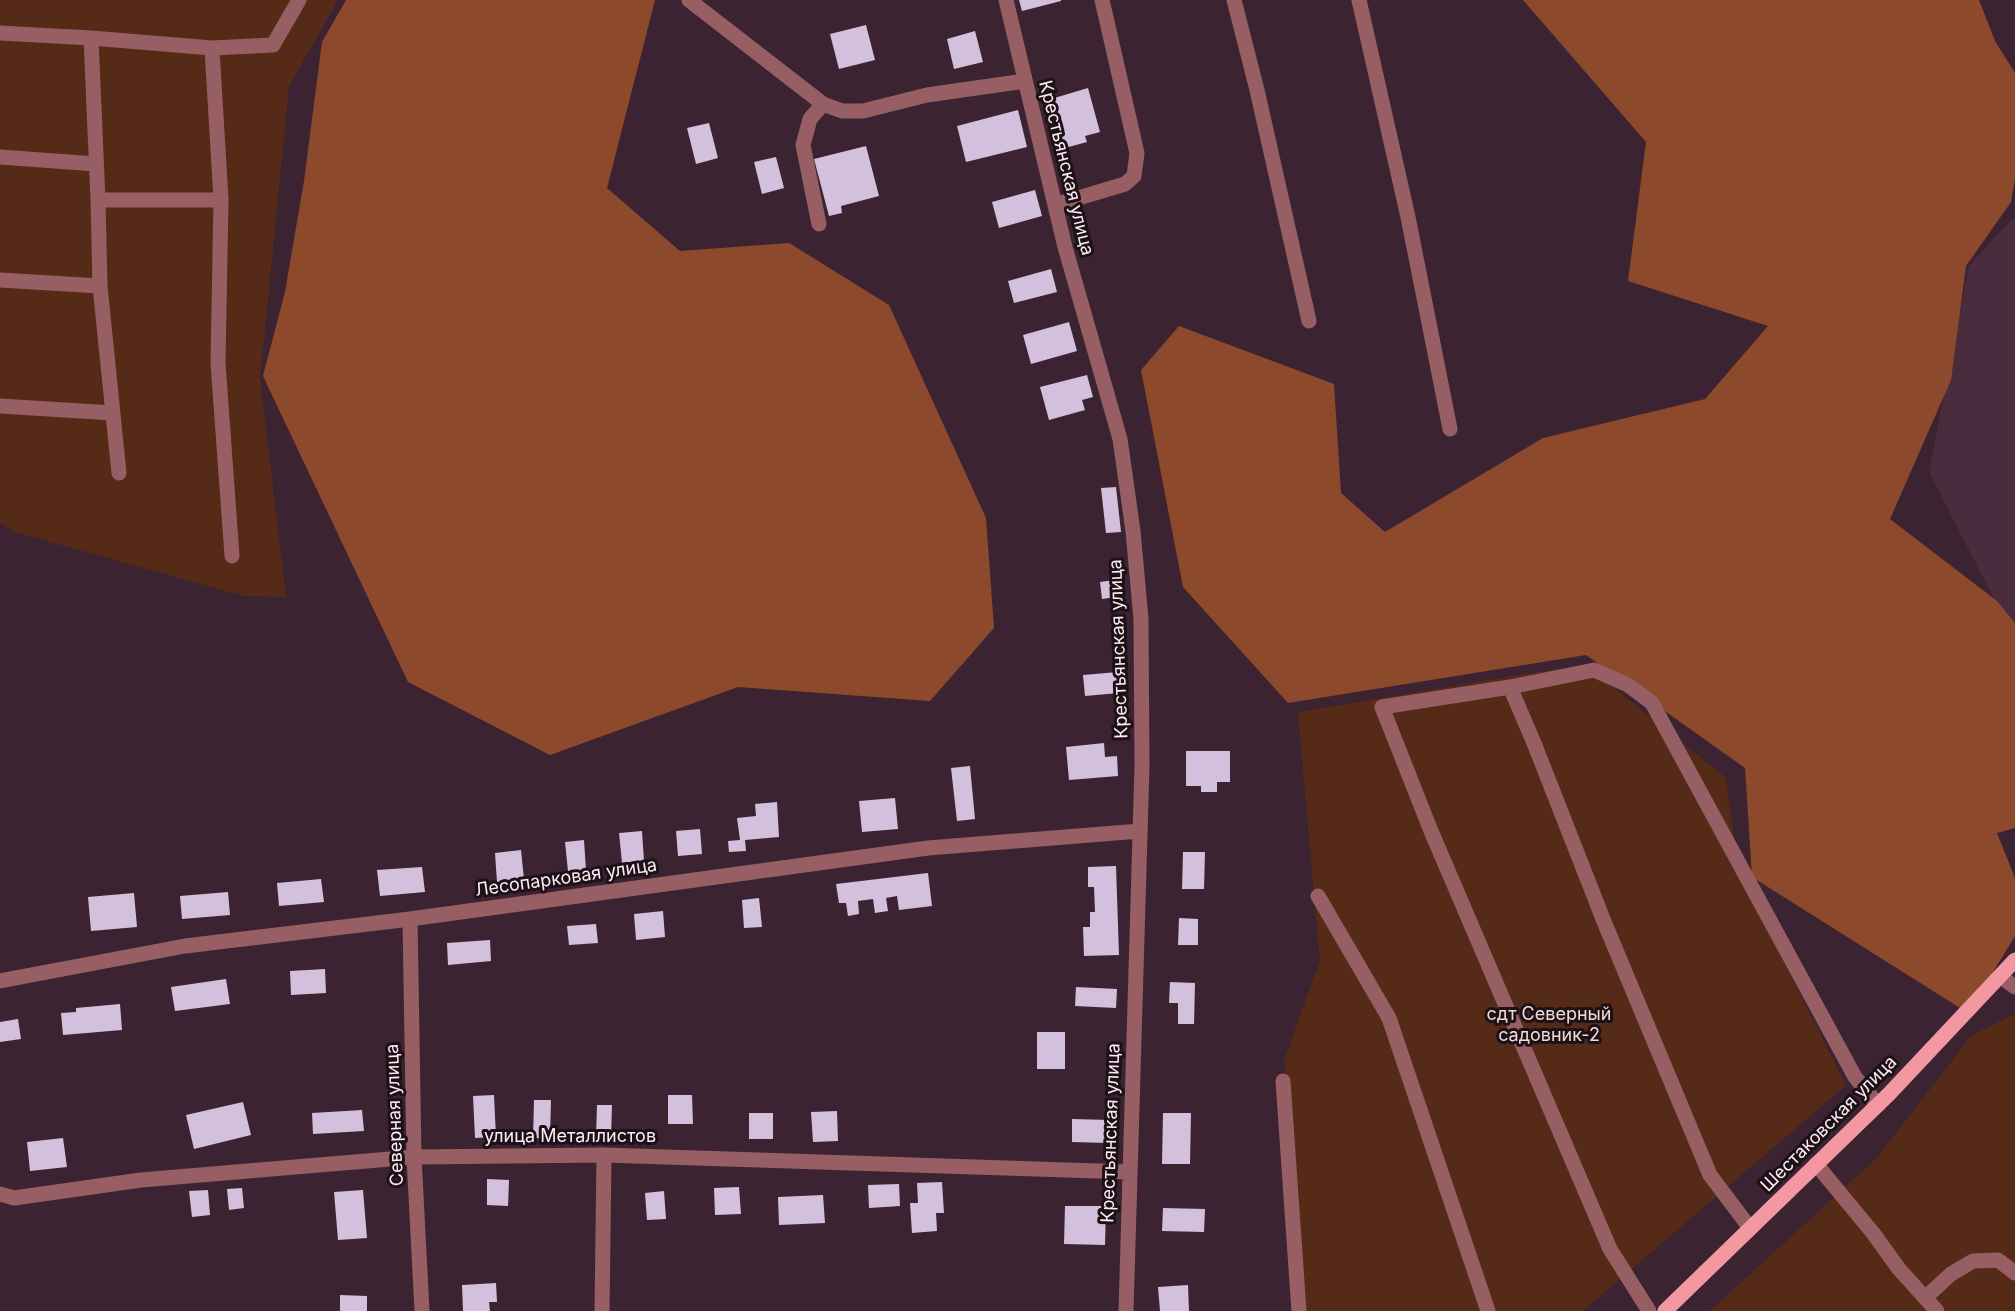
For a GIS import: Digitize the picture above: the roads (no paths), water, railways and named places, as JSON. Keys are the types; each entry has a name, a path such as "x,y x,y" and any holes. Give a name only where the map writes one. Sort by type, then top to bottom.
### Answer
{"main road":[{"name":"Шестаковская улица","path":"1665,1311 1878,1105 2015,960"}],"street":[{"path":"0,33 212,48 273,45 299,0"},
{"path":"689,0 823,104 842,111 863,111 927,95 1025,81"},
{"name":"Крестьянская улица","path":"1006,0 1065,247 1120,439 1133,531 1141,619 1142,766 1126,1311"},
{"path":"1055,205 1125,184 1134,176 1137,153 1102,0"},
{"path":"1234,0 1257,90 1309,321"},
{"path":"1359,0 1408,218 1450,429"},
{"path":"92,38 100,286 119,473"},
{"path":"212,48 221,200 218,363 232,556"},
{"path":"819,224 803,145 810,119 823,104"},
{"path":"0,158 96,164"},
{"path":"98,200 221,200"},
{"path":"0,280 100,286"},
{"path":"0,406 113,413"},
{"path":"1649,1311 1610,1249 1431,831 1382,707 1510,687 1594,670 1628,685 1652,703 1855,1077 1878,1105"},
{"path":"1510,687 1605,924 1710,1175 1750,1228"},
{"name":"Лесопарковая улица","path":"0,981 185,946 410,919 928,848 1140,831"},
{"path":"1318,896 1389,1018 1488,1311"},
{"name":"Северная улица","path":"410,919 414,1157 422,1311"},
{"path":"2000,976 2015,987"},
{"path":"1283,1081 1299,1311"},
{"path":"602,1311 604,1155"},
{"name":"улица Металлистов","path":"7,1196 141,1180 414,1157 604,1155 1129,1172"},
{"path":"1816,1164 1873,1233 1899,1269 1938,1311"},
{"path":"1926,1297 1952,1274 1973,1261 1998,1260 2015,1273"}],"park label":[{"name":"сдт Северный садовник-2","path":"1549,1025"}]}
